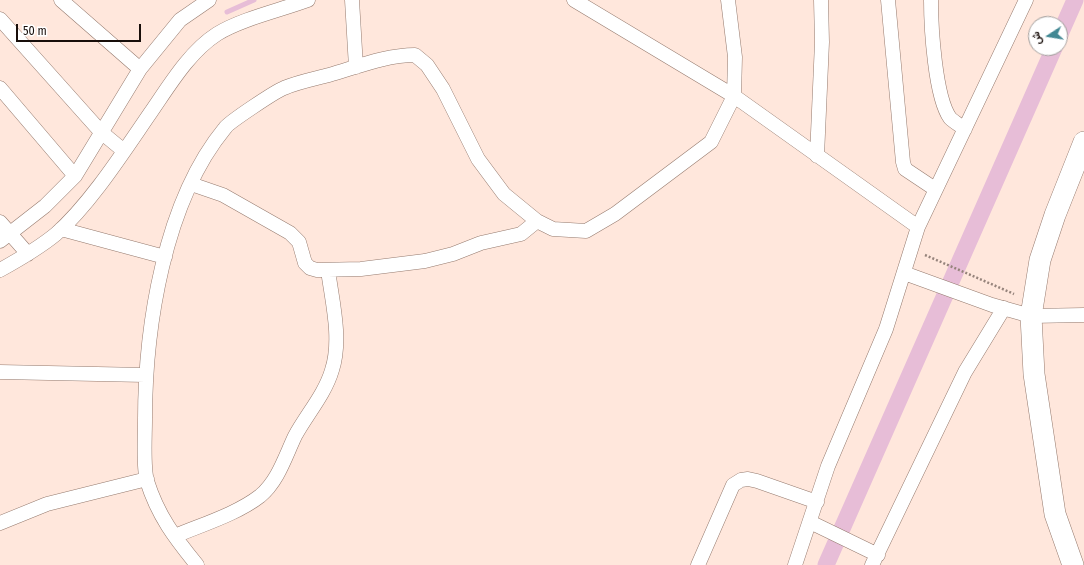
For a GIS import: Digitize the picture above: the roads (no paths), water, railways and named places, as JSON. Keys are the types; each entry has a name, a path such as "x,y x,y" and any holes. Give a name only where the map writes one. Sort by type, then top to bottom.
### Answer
{"street":[{"path":"61,0 140,69"},
{"path":"6,238 45,206 75,176 86,161 101,132 140,69 180,20 209,0"},
{"path":"0,270 28,254 61,229 72,218 124,151 196,51 217,34 252,18 308,0"},
{"path":"352,0 356,67"},
{"path":"574,0 734,96 918,227"},
{"path":"197,565 164,522 147,480 144,438 145,375 160,278 178,209 201,162 226,126 283,89 356,67 408,55 415,55 422,59 443,89 478,159 504,194 537,221 553,229 586,231 603,222 711,142 734,96 735,57 728,0"},
{"path":"817,156 822,42 821,0"},
{"path":"888,0 903,162 905,169 935,189"},
{"path":"931,0 935,63 944,103 951,119 965,129"},
{"path":"795,565 828,466 886,329 918,227 1026,0"},
{"path":"0,19 101,132 124,151"},
{"path":"0,88 75,176"},
{"path":"1073,565 1055,514 1034,374 1032,309 1040,260 1055,215 1084,142"},
{"path":"190,184 223,195 290,233 299,242 308,266 317,270 362,269 425,261 453,254 481,242 521,234 537,221"},
{"path":"0,222 6,238 28,254"},
{"path":"61,229 165,258"},
{"path":"174,536 243,506 259,496 275,479 302,422 321,395 332,370 336,335 328,270"},
{"path":"904,273 998,306 1084,315"},
{"path":"810,522 875,560 998,306"},
{"path":"0,372 145,375"},
{"path":"698,565 733,485 740,480 748,479 757,481 817,502"},
{"path":"0,523 47,504 147,480"}],"waterway":[{"path":"227,12 254,0"},
{"path":"1068,16 1075,0"},
{"path":"826,565 1050,56"}]}
